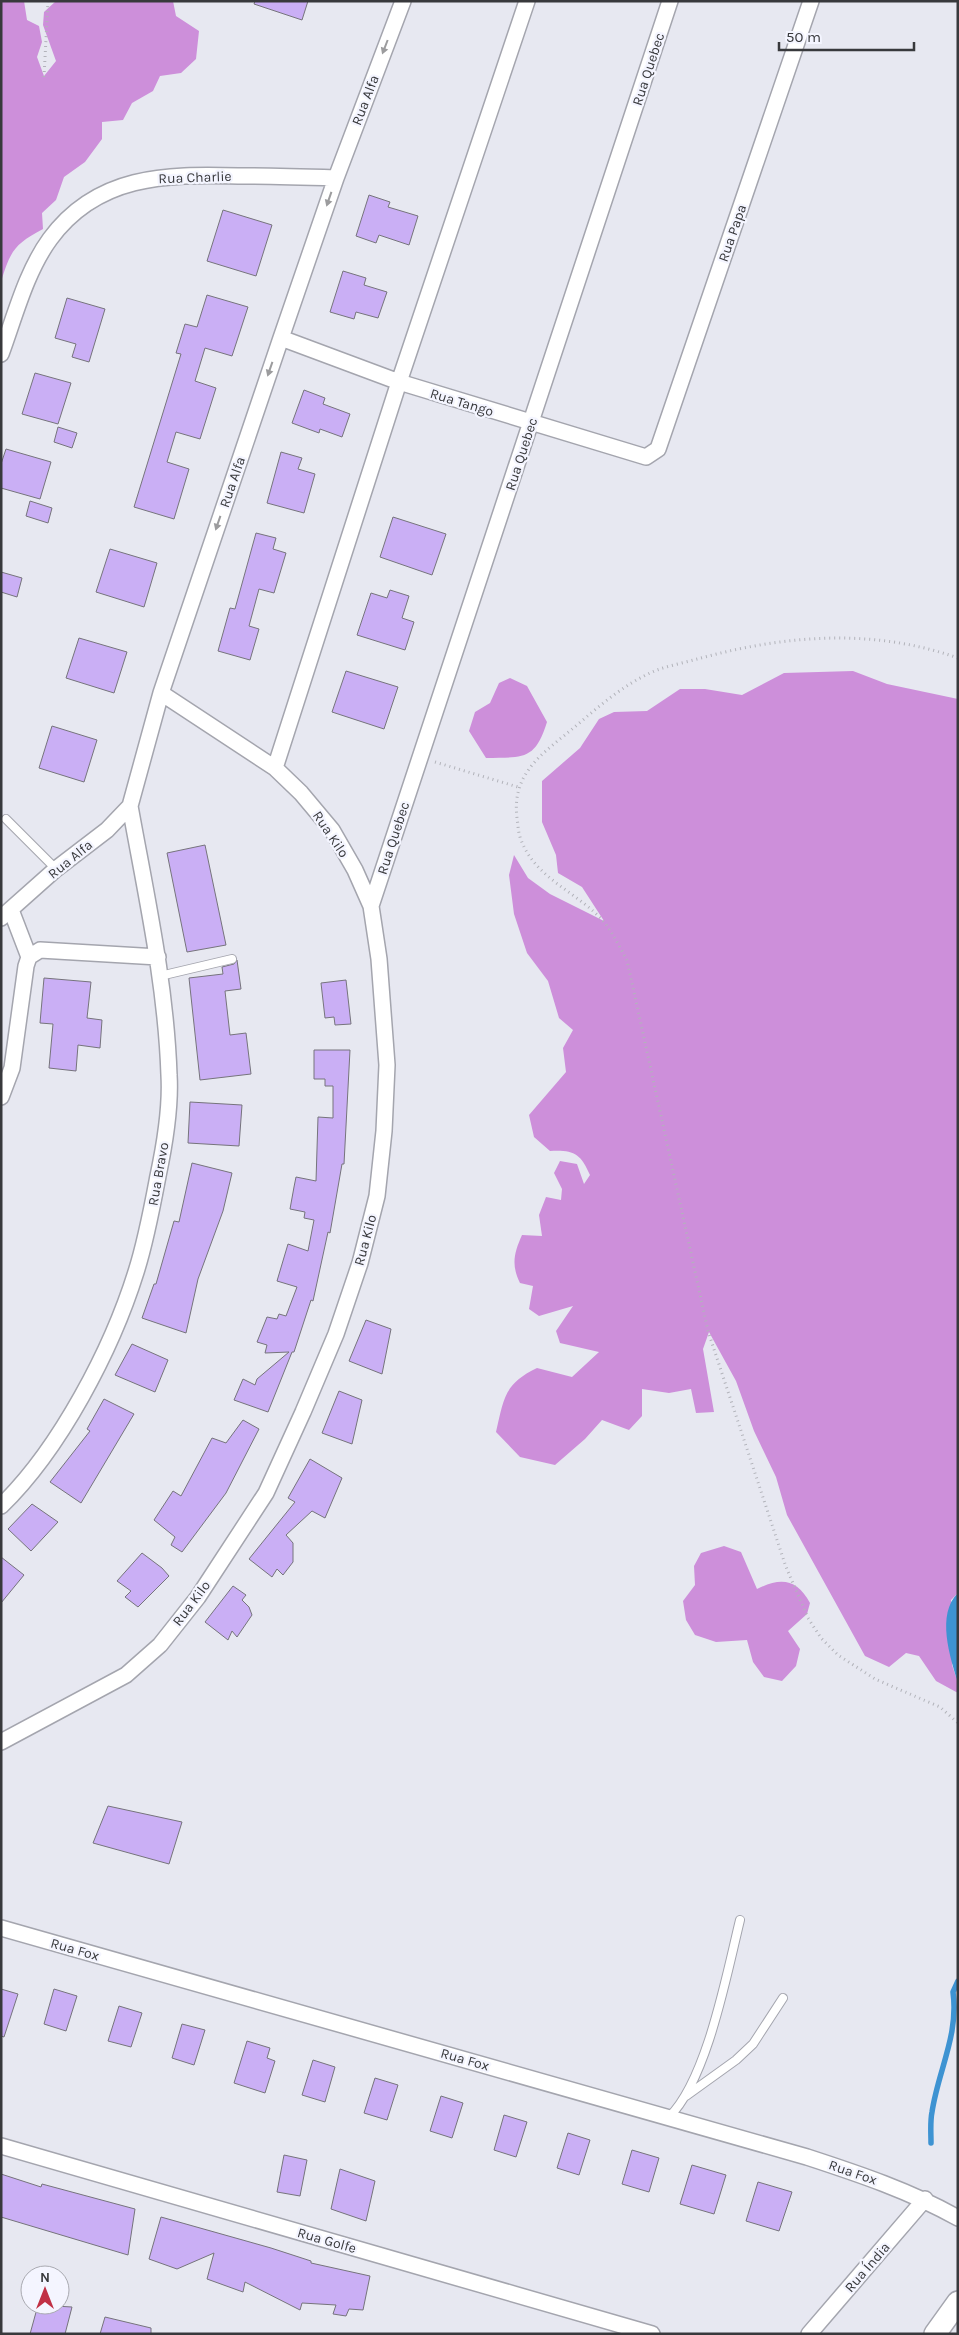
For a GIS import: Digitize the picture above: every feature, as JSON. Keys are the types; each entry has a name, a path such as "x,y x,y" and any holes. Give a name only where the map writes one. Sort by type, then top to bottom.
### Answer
{"main road":[{"path":"935,2334 958,2302"}],"street":[{"name":"Rua Alfa","path":"6,914 56,869 107,830 130,806 161,693 281,338 336,178 403,1"},
{"path":"275,768 399,382 527,1"},
{"name":"Rua Quebec","path":"371,906 670,1"},
{"name":"Rua Papa","path":"646,457 658,449 811,1"},
{"name":"Rua Charlie","path":"1,354 32,270 50,239 73,214 102,194 131,182 164,176 336,178"},
{"name":"Rua Tango","path":"281,338 399,382 646,457"},
{"name":"Rua Kilo","path":"1,1742 126,1675 160,1645 198,1598 266,1493 304,1412 336,1334 360,1264 377,1196 384,1131 387,1064 380,968 371,906 355,870 332,830 301,793 275,768 161,693"},
{"name":"Rua Bravo","path":"1,1506 48,1450 84,1391 116,1326 136,1272 151,1216 165,1140 169,1076 158,958 130,806"},
{"path":"6,914 29,958"},
{"path":"1,1097 12,1068 26,966 29,958 40,950 158,958"},
{"name":"Rua Fox","path":"1,1928 807,2157 873,2178 925,2199 958,2218"},
{"name":"Rua Golfe","path":"1,2146 652,2334"},
{"name":"Rua Índia","path":"809,2334 925,2199"}],"lane":[{"path":"6,819 56,869"},
{"path":"160,976 232,959"},
{"path":"686,2096 712,2029 740,1920"},
{"path":"668,2117 686,2096 736,2060 753,2044 783,1998"}],"path":[{"path":"44,77 48,1"},
{"path":"958,658 934,649 888,640 800,639 724,652 657,670 618,692 538,757 518,787 515,802 520,837 535,864 557,885 578,898 604,922 627,960 708,1331 786,1567 808,1618 821,1638 838,1655 875,1679 940,1707 958,1724"},
{"path":"420,757 518,787"}],"shaded area":[{"path":"1,1 24,1 27,20 39,26 42,42 37,57 44,76 56,61 43,25 44,12 56,1 173,1 176,16 199,31 196,59 181,73 160,76 153,91 132,103 123,120 102,122 102,139 85,162 64,177 56,200 42,213 43,229 25,239 14,250 7,263 1,282"},
{"path":"853,671 887,684 958,699 958,1593 951,1600 952,1665 958,1683 958,1693 936,1681 919,1656 906,1653 889,1667 865,1656 787,1515 776,1477 754,1431 736,1381 709,1332 703,1349 714,1412 696,1413 691,1389 669,1393 642,1389 642,1416 629,1430 602,1420 585,1439 555,1465 520,1457 496,1432 507,1393 518,1380 537,1368 572,1377 599,1352 560,1343 556,1331 573,1306 539,1316 529,1309 533,1286 520,1283 515,1270 515,1253 522,1235 542,1236 539,1215 546,1197 561,1200 562,1189 554,1173 560,1161 577,1164 584,1184 590,1175 583,1162 575,1154 565,1151 550,1151 534,1137 529,1115 566,1072 563,1048 573,1030 559,1018 548,981 527,953 514,914 509,875 514,855 528,878 550,894 604,921 582,887 558,873 556,855 542,822 542,781 580,748 599,719 614,712 647,711 680,689 705,689 742,695 784,673"},
{"path":"510,678 527,686 547,722 538,744 526,754 486,758 469,731 475,712 490,703 499,683"},
{"path":"724,1546 741,1552 757,1589 774,1583 788,1582 800,1589 810,1603 807,1614 788,1631 800,1649 796,1666 782,1681 764,1677 753,1662 747,1640 716,1642 695,1635 686,1620 683,1601 695,1585 694,1566 701,1553"}],"water":[{"path":"958,1593 958,1683 949,1649 946,1624 951,1602"}],"building":[{"path":"255,1 308,1 302,20 254,4"},
{"path":"369,195 390,202 388,207 418,216 409,245 379,235 376,243 356,236"},
{"path":"223,210 272,225 256,276 207,261"},
{"path":"343,271 366,278 364,285 387,292 378,318 356,312 354,319 330,312"},
{"path":"207,295 248,307 232,356 205,348 195,381 216,388 200,439 176,432 167,462 189,469 174,519 134,507 181,354 176,353 185,324 197,327"},
{"path":"67,298 105,309 89,362 72,357 76,344 55,338"},
{"path":"35,373 71,383 58,424 22,414"},
{"path":"304,390 325,398 323,404 350,414 342,437 320,429 319,433 292,423"},
{"path":"58,427 77,433 72,448 54,442"},
{"path":"6,449 51,462 40,499 1,488 1,464"},
{"path":"281,452 302,458 298,469 315,474 304,513 267,503"},
{"path":"30,501 52,508 48,523 26,516"},
{"path":"393,517 446,534 432,575 380,557"},
{"path":"256,533 276,538 273,549 286,553 274,593 259,589 249,626 259,629 250,660 218,651 230,608 235,609"},
{"path":"110,549 157,563 144,607 96,592"},
{"path":"1,572 22,578 17,597 1,592"},
{"path":"390,590 409,596 402,618 414,622 405,650 357,635 371,593 387,598"},
{"path":"79,638 127,652 114,693 66,678"},
{"path":"346,671 398,687 384,729 332,712"},
{"path":"52,726 97,740 84,782 39,768"},
{"path":"205,845 226,945 187,952 167,853"},
{"path":"237,960 241,989 225,991 230,1035 246,1033 251,1074 200,1080 189,978 223,974 222,967 234,964"},
{"path":"44,978 91,982 87,1018 102,1020 100,1048 78,1045 76,1071 49,1068 53,1024 40,1023"},
{"path":"346,980 351,1024 335,1025 334,1017 325,1018 321,983"},
{"path":"314,1050 350,1050 344,1164 342,1164 330,1233 328,1232 313,1301 311,1300 294,1352 292,1352 268,1412 234,1400 243,1379 255,1385 257,1379 289,1352 265,1353 267,1345 257,1342 267,1317 277,1319 279,1314 286,1316 297,1287 277,1281 288,1244 308,1251 314,1220 304,1218 305,1212 290,1209 294,1187 296,1177 316,1181 318,1117 333,1118 333,1086 325,1086 325,1079 314,1079"},
{"path":"190,1102 242,1105 239,1146 188,1143"},
{"path":"192,1163 232,1173 223,1211 198,1279 186,1333 142,1318 154,1284 156,1284 174,1221 179,1222"},
{"path":"366,1320 391,1329 382,1374 349,1361"},
{"path":"132,1344 168,1360 155,1392 115,1375"},
{"path":"339,1391 362,1400 352,1444 322,1433"},
{"path":"104,1399 134,1414 81,1503 50,1482 90,1431 87,1429"},
{"path":"243,1420 259,1429 226,1493 182,1552 171,1545 175,1537 154,1520 173,1491 181,1496 212,1438 226,1443"},
{"path":"310,1459 342,1478 325,1518 312,1511 286,1535 293,1543 293,1562 283,1575 277,1569 272,1577 249,1559 295,1502 288,1498"},
{"path":"32,1504 58,1522 31,1551 8,1529"},
{"path":"142,1553 162,1568 169,1576 138,1607 125,1597 131,1591 117,1581"},
{"path":"1,1557 24,1575 1,1603"},
{"path":"233,1586 246,1595 242,1600 249,1607 252,1615 237,1637 232,1631 228,1640 205,1622"},
{"path":"108,1806 182,1822 169,1864 93,1843"},
{"path":"1,1989 18,1994 4,2037 1,2036"},
{"path":"54,1989 77,1996 66,2031 44,2024"},
{"path":"119,2006 142,2013 131,2047 108,2041"},
{"path":"182,2024 205,2030 194,2065 172,2058"},
{"path":"247,2041 270,2048 267,2058 275,2061 265,2093 234,2083"},
{"path":"313,2060 335,2067 325,2102 302,2095"},
{"path":"375,2078 398,2085 387,2120 364,2113"},
{"path":"441,2096 463,2103 452,2138 430,2131"},
{"path":"504,2115 527,2122 516,2157 494,2150"},
{"path":"568,2133 590,2140 579,2175 557,2168"},
{"path":"632,2150 659,2158 649,2192 622,2184"},
{"path":"284,2155 307,2160 300,2196 277,2192"},
{"path":"692,2165 726,2175 714,2214 680,2204"},
{"path":"340,2169 375,2181 366,2221 331,2209"},
{"path":"1,2174 41,2187 42,2184 135,2209 128,2255 1,2217"},
{"path":"758,2182 792,2192 779,2231 746,2221"},
{"path":"161,2217 271,2248 311,2261 311,2263 370,2276 363,2310 349,2309 346,2316 333,2314 336,2305 302,2303 300,2310 245,2282 243,2292 207,2279 214,2253 177,2269 149,2259"},
{"path":"35,2315 70,2315 65,2334 30,2334"},
{"path":"105,2317 151,2328 151,2334 100,2334"}],"waterway":[{"path":"931,2143 932,2112 951,2038 954,2008 953,1992 958,1981"}]}
